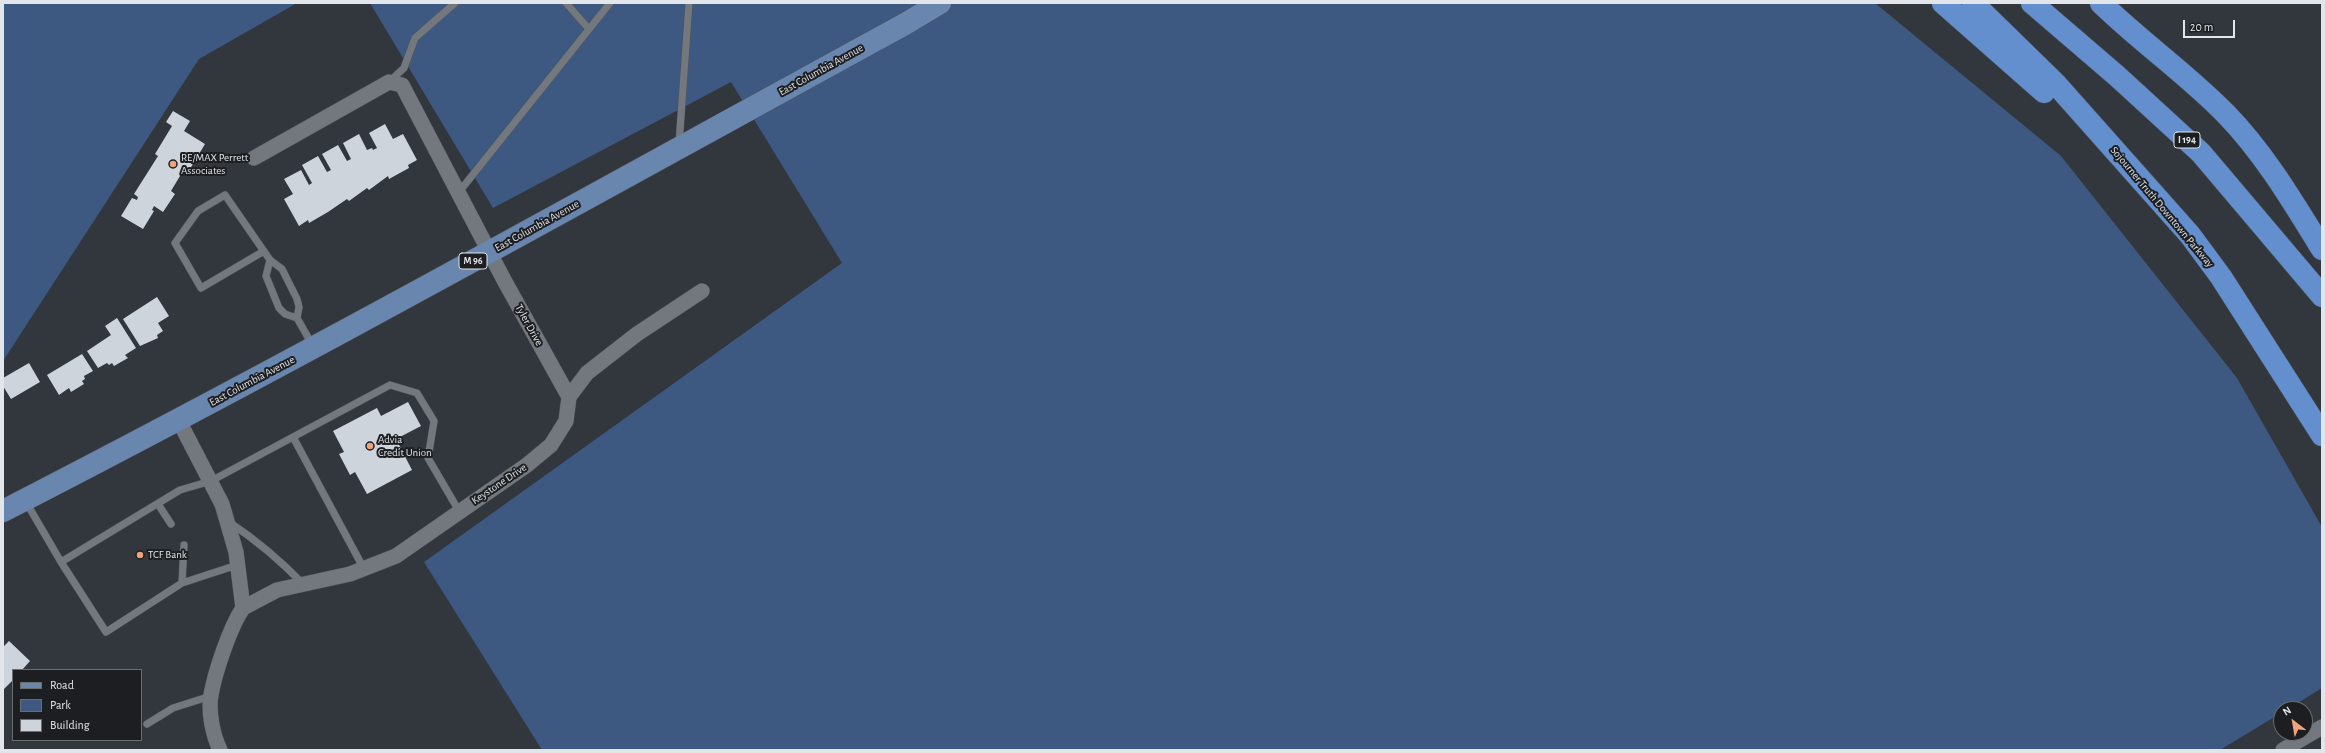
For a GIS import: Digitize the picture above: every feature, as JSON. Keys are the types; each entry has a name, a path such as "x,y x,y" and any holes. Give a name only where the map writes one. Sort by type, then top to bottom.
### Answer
{"highway":[{"path":"1943,3 2137,176"},
{"name":"Sojourner Truth Downtown Parkway","path":"1973,3 2055,83 2190,236 2221,277 2322,435"},
{"name":"I 194","path":"2032,3 2117,76 2202,153 2322,296"},
{"path":"2101,3 2225,113 2257,151 2286,192 2322,249"}],"main road":[{"name":"East Columbia Avenue","path":"3,511 179,421 490,252 940,3"}],"street":[{"path":"254,158 389,82"},
{"name":"Tyler Drive","path":"389,82 402,85 490,252 569,397"},
{"path":"569,397 587,373 637,334 702,291"},
{"name":"Keystone Drive","path":"243,608 277,590 364,569 396,556 527,465 551,445 566,422 569,397"},
{"path":"179,421 211,481 227,520 237,565 243,608 233,622 211,696 213,736 220,750"},
{"path":"2283,750 2322,727"}],"lane":[{"path":"389,82 404,68 415,38 455,3"},
{"path":"566,3 589,29"},
{"path":"459,192 610,3"},
{"path":"679,148 688,3"},
{"path":"264,252 201,288 175,243 198,211 225,195 270,260 282,269 297,299 299,306 297,318 314,347"},
{"path":"270,260 266,276 279,308 285,314 297,318"},
{"path":"61,562 180,490 211,481 390,385 417,393 434,421 428,458 459,511"},
{"path":"293,437 364,569"},
{"path":"24,500 61,562 106,632 182,583 237,565"},
{"path":"158,504 171,524"},
{"path":"227,520 250,536 281,562 303,584"},
{"path":"182,583 184,545"},
{"path":"147,724 174,708 211,696"}],"green space":[{"path":"3,3 297,3 199,59 3,361"},
{"path":"370,3 1875,3 2061,156 2237,378 2322,527 2322,688 2301,701 2273,701 2273,718 2220,750 542,750 424,562 842,263 731,82 493,208"}],"building":[{"name":"RE/MAX Perrett Associates","path":"173,111 190,121 184,131 205,144 187,174 183,171 171,191 175,194 163,212 154,206 152,210 154,211 143,229 121,216 132,198 137,200 138,197 134,194 158,156 155,154 172,126 166,122"},
{"path":"385,124 393,139 403,134 417,160 408,165 409,168 389,179 388,176 369,190 367,188 349,201 347,199 309,223 308,220 299,226 284,199 293,194 284,179 301,170 309,185 312,183 302,165 318,156 327,172 331,170 322,154 338,145 347,161 351,159 343,143 359,134 367,150 377,148 369,133"},
{"path":"157,297 169,316 158,323 163,331 157,335 158,338 140,346 123,319"},
{"path":"117,318 136,348 125,355 128,358 114,366 112,363 109,365 107,363 98,368 87,351 111,335 105,326"},
{"path":"82,354 93,371 84,376 85,379 82,381 84,384 71,392 69,388 59,395 47,375"},
{"path":"29,363 40,382 11,399 3,386 3,378"},
{"name":"Advia Credit Union","path":"408,402 421,426 396,439 412,470 367,494 355,472 350,475 339,454 344,452 333,431 377,408 381,416"},
{"path":"9,641 30,661 23,669 12,669 12,681 3,690 3,647"}],"place":[{"name":"RE/MAX Perrett Associates","path":"173,164"},
{"name":"Advia Credit Union","path":"370,446"},
{"name":"TCF Bank","path":"140,555"}]}
